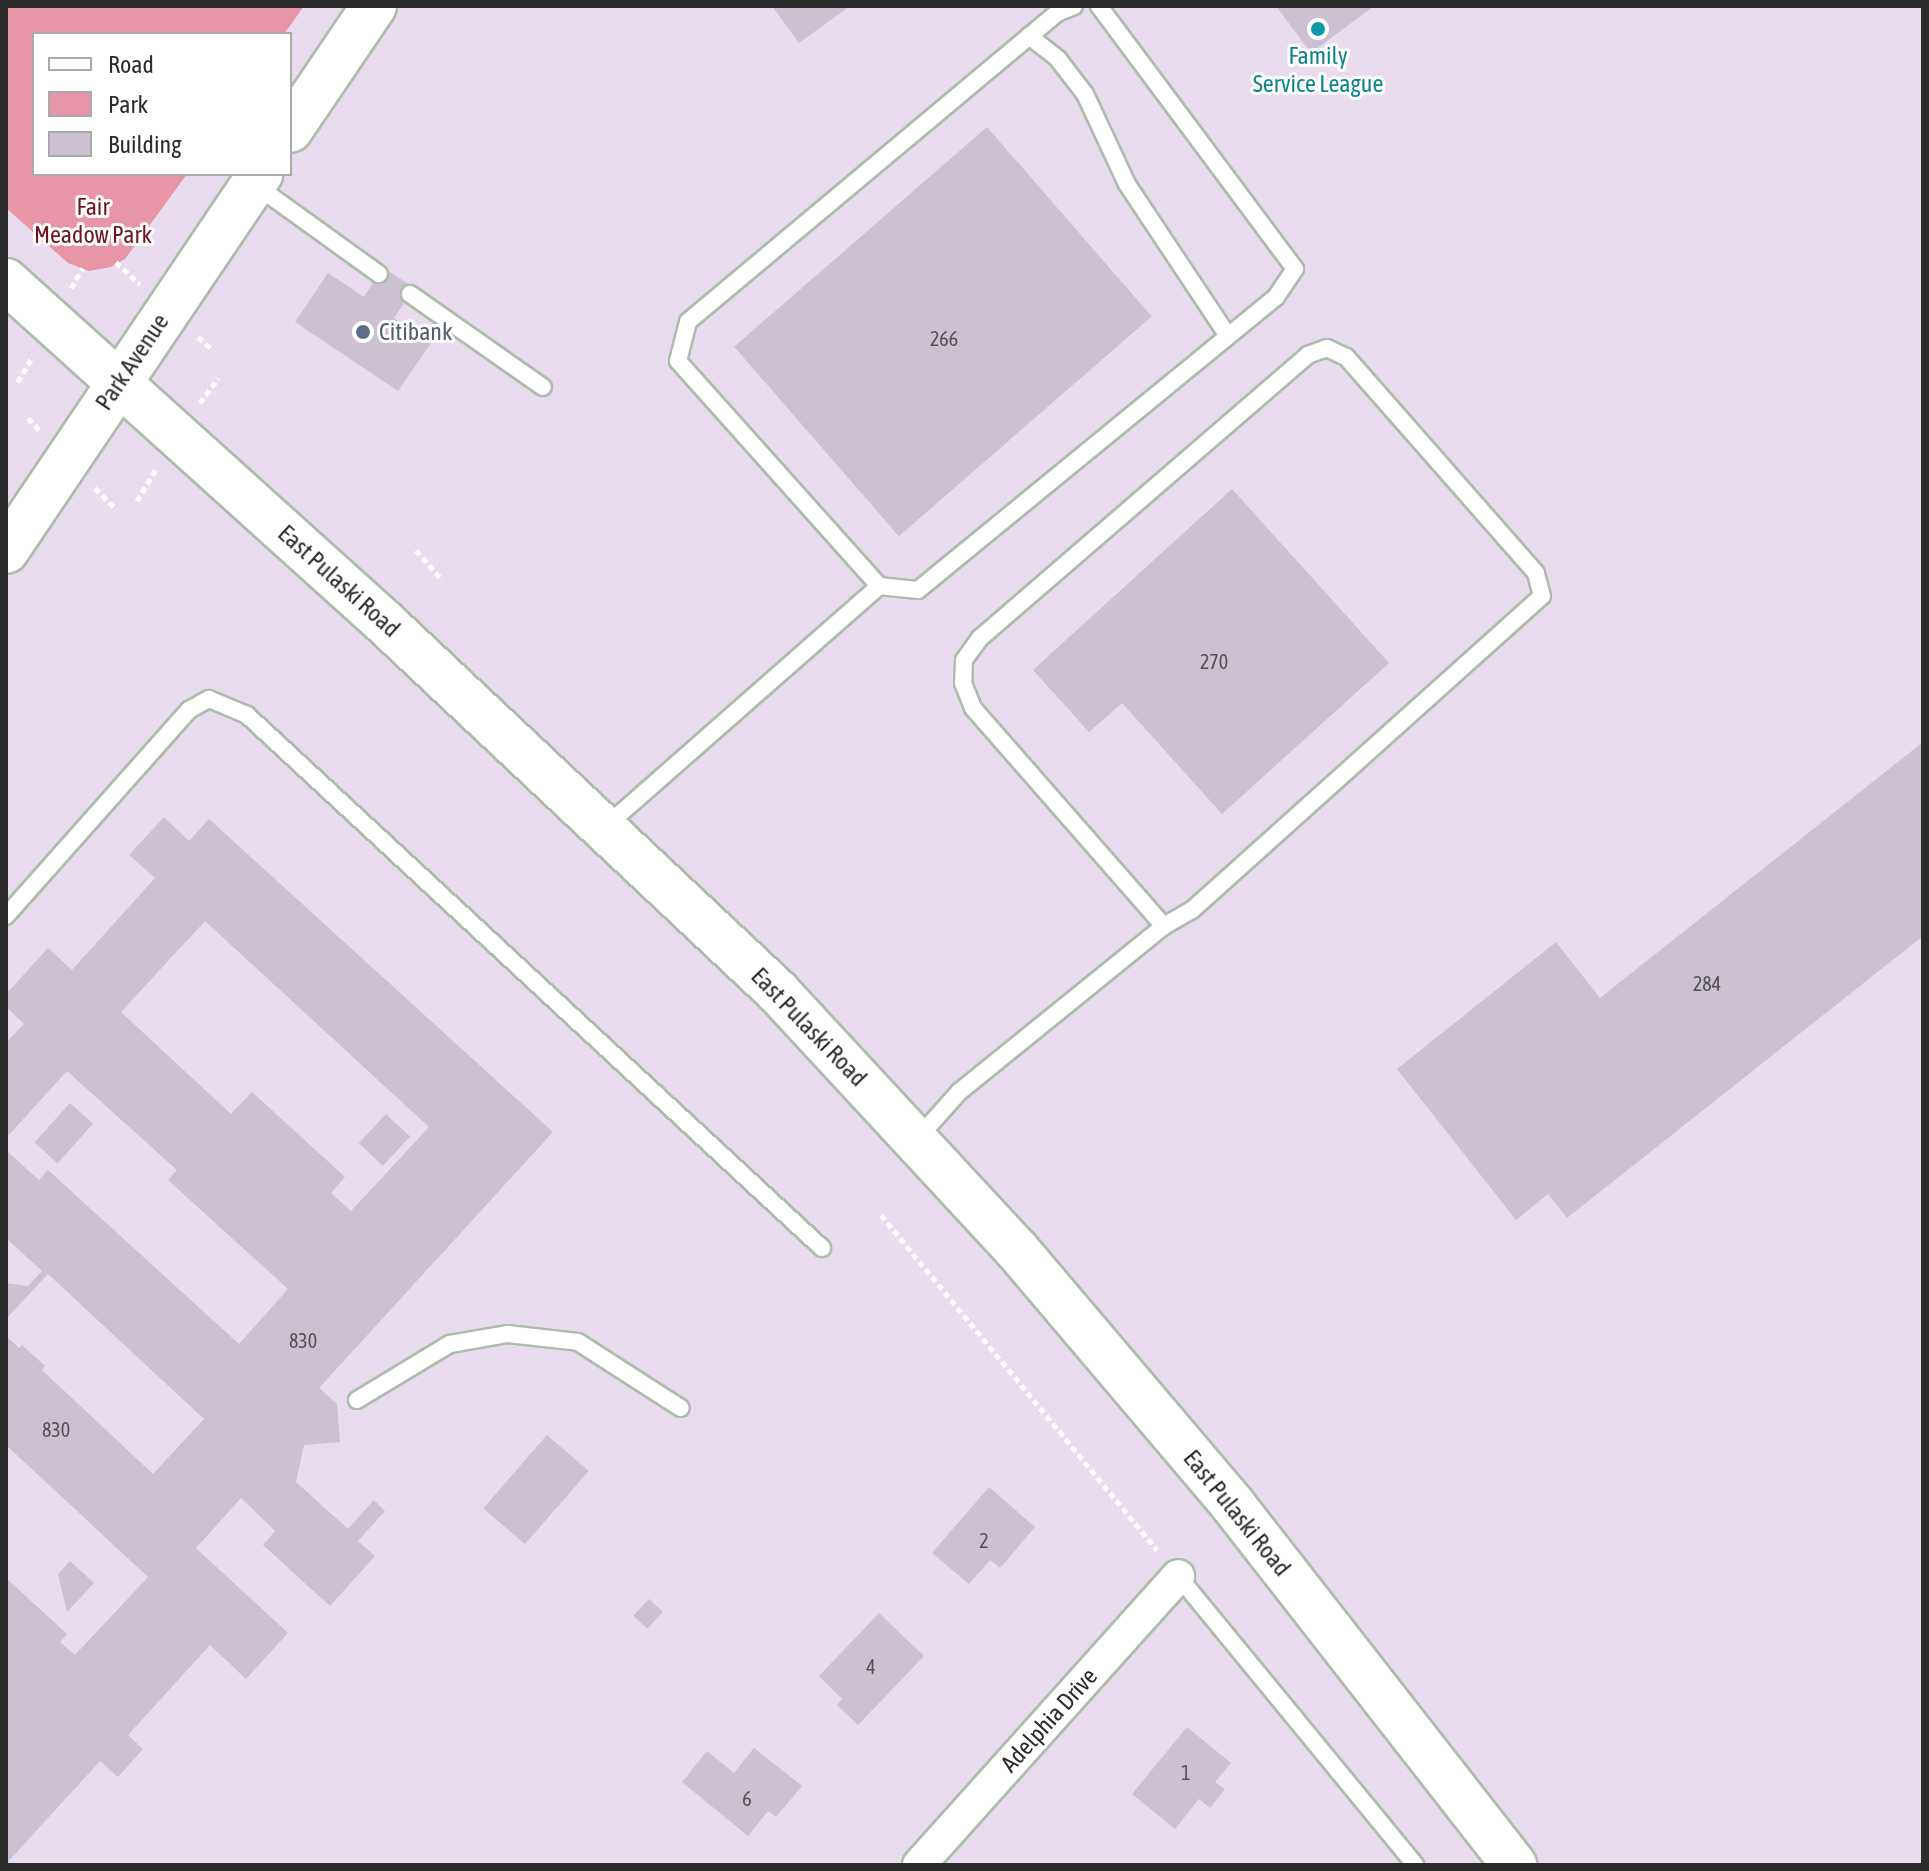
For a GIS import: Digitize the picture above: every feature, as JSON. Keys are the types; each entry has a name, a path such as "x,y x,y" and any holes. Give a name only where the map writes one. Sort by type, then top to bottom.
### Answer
{"main road":[{"path":"292,127 374,6"},
{"name":"Park Avenue","path":"6,551 257,179"},
{"name":"East Pulaski Road","path":"6,281 348,589 777,991 917,1139 1233,1505 1514,1865"}],"street":[{"name":"Adelphia Drive","path":"919,1865 1178,1576"}],"lane":[{"path":"1074,6 1057,13 688,322 678,361 879,586 918,590 1276,297 1295,269 1099,6"},
{"path":"1029,36 1058,59 1085,94 1127,184 1228,336"},
{"path":"257,179 379,274"},
{"path":"410,294 543,387"},
{"path":"917,1139 959,1092 1164,926 1192,910 1542,596 1536,573 1346,357 1327,348 1308,355 980,638 964,660 963,683 973,708 1164,926"},
{"path":"605,827 879,586"},
{"path":"6,916 189,710 209,699 222,704 247,715 822,1248"},
{"path":"357,1400 450,1344 508,1334 578,1342 681,1408"},
{"path":"1178,1576 1415,1865"}],"path":[{"path":"416,550 442,580"},
{"path":"881,1215 1178,1576"}],"green space":[{"name":"Fair Meadow Park","path":"6,6 304,6 285,32 32,32 32,176 186,176 125,259 111,267 89,271 68,263 6,208"}],"building":[{"path":"772,6 850,6 799,43"},
{"name":"Family Service League","path":"1276,6 1374,6 1311,53"},
{"path":"987,127 1152,316 899,536 734,347"},
{"name":"Citibank","path":"383,267 414,288 394,318 431,343 398,391 295,322 328,273 364,297"},
{"path":"1232,489 1389,663 1222,814 1122,703 1089,732 1033,670"},
{"path":"1923,742 1923,936 1567,1218 1548,1194 1516,1220 1397,1069 1556,942 1600,998"},
{"path":"164,817 189,841 209,819 553,1132 319,1388 337,1404 340,1442 304,1445 296,1482 348,1529 374,1500 385,1511 358,1541 375,1556 330,1606 263,1545 275,1531 241,1498 196,1548 288,1633 246,1679 210,1645 128,1735 143,1749 118,1777 100,1761 6,1864 6,1578 67,1634 60,1642 75,1655 148,1577 6,1445 6,1336 19,1348 22,1345 45,1366 42,1370 153,1474 204,1419 48,1274 6,1319 6,1283 28,1286 42,1271 6,1238 6,1150 39,1180 48,1170 239,1344 288,1289 168,1180 177,1170 67,1071 6,1138 6,1043 24,1024 6,1007 6,994 48,948 72,970 155,878 129,855","holes":["205,921 429,1127 351,1211 331,1193 345,1177 252,1092 231,1114 121,1012"]},
{"path":"70,1103 93,1124 58,1163 35,1142"},
{"path":"386,1114 410,1137 383,1166 359,1143"},
{"path":"547,1435 589,1471 525,1544 483,1508"},
{"path":"989,1487 1035,1527 1000,1568 990,1560 969,1584 932,1553"},
{"path":"70,1561 94,1583 67,1612 58,1574"},
{"path":"649,1599 663,1612 647,1629 633,1616"},
{"path":"879,1613 924,1656 858,1725 837,1705 842,1699 819,1676"},
{"path":"1187,1727 1231,1763 1215,1782 1225,1789 1210,1808 1199,1799 1175,1829 1132,1794"},
{"path":"754,1748 802,1786 776,1817 768,1811 748,1836 682,1782 707,1751 734,1773"}],"place":[{"name":"Family Service League","path":"1318,29"},
{"name":"Citibank","path":"363,332"}]}
